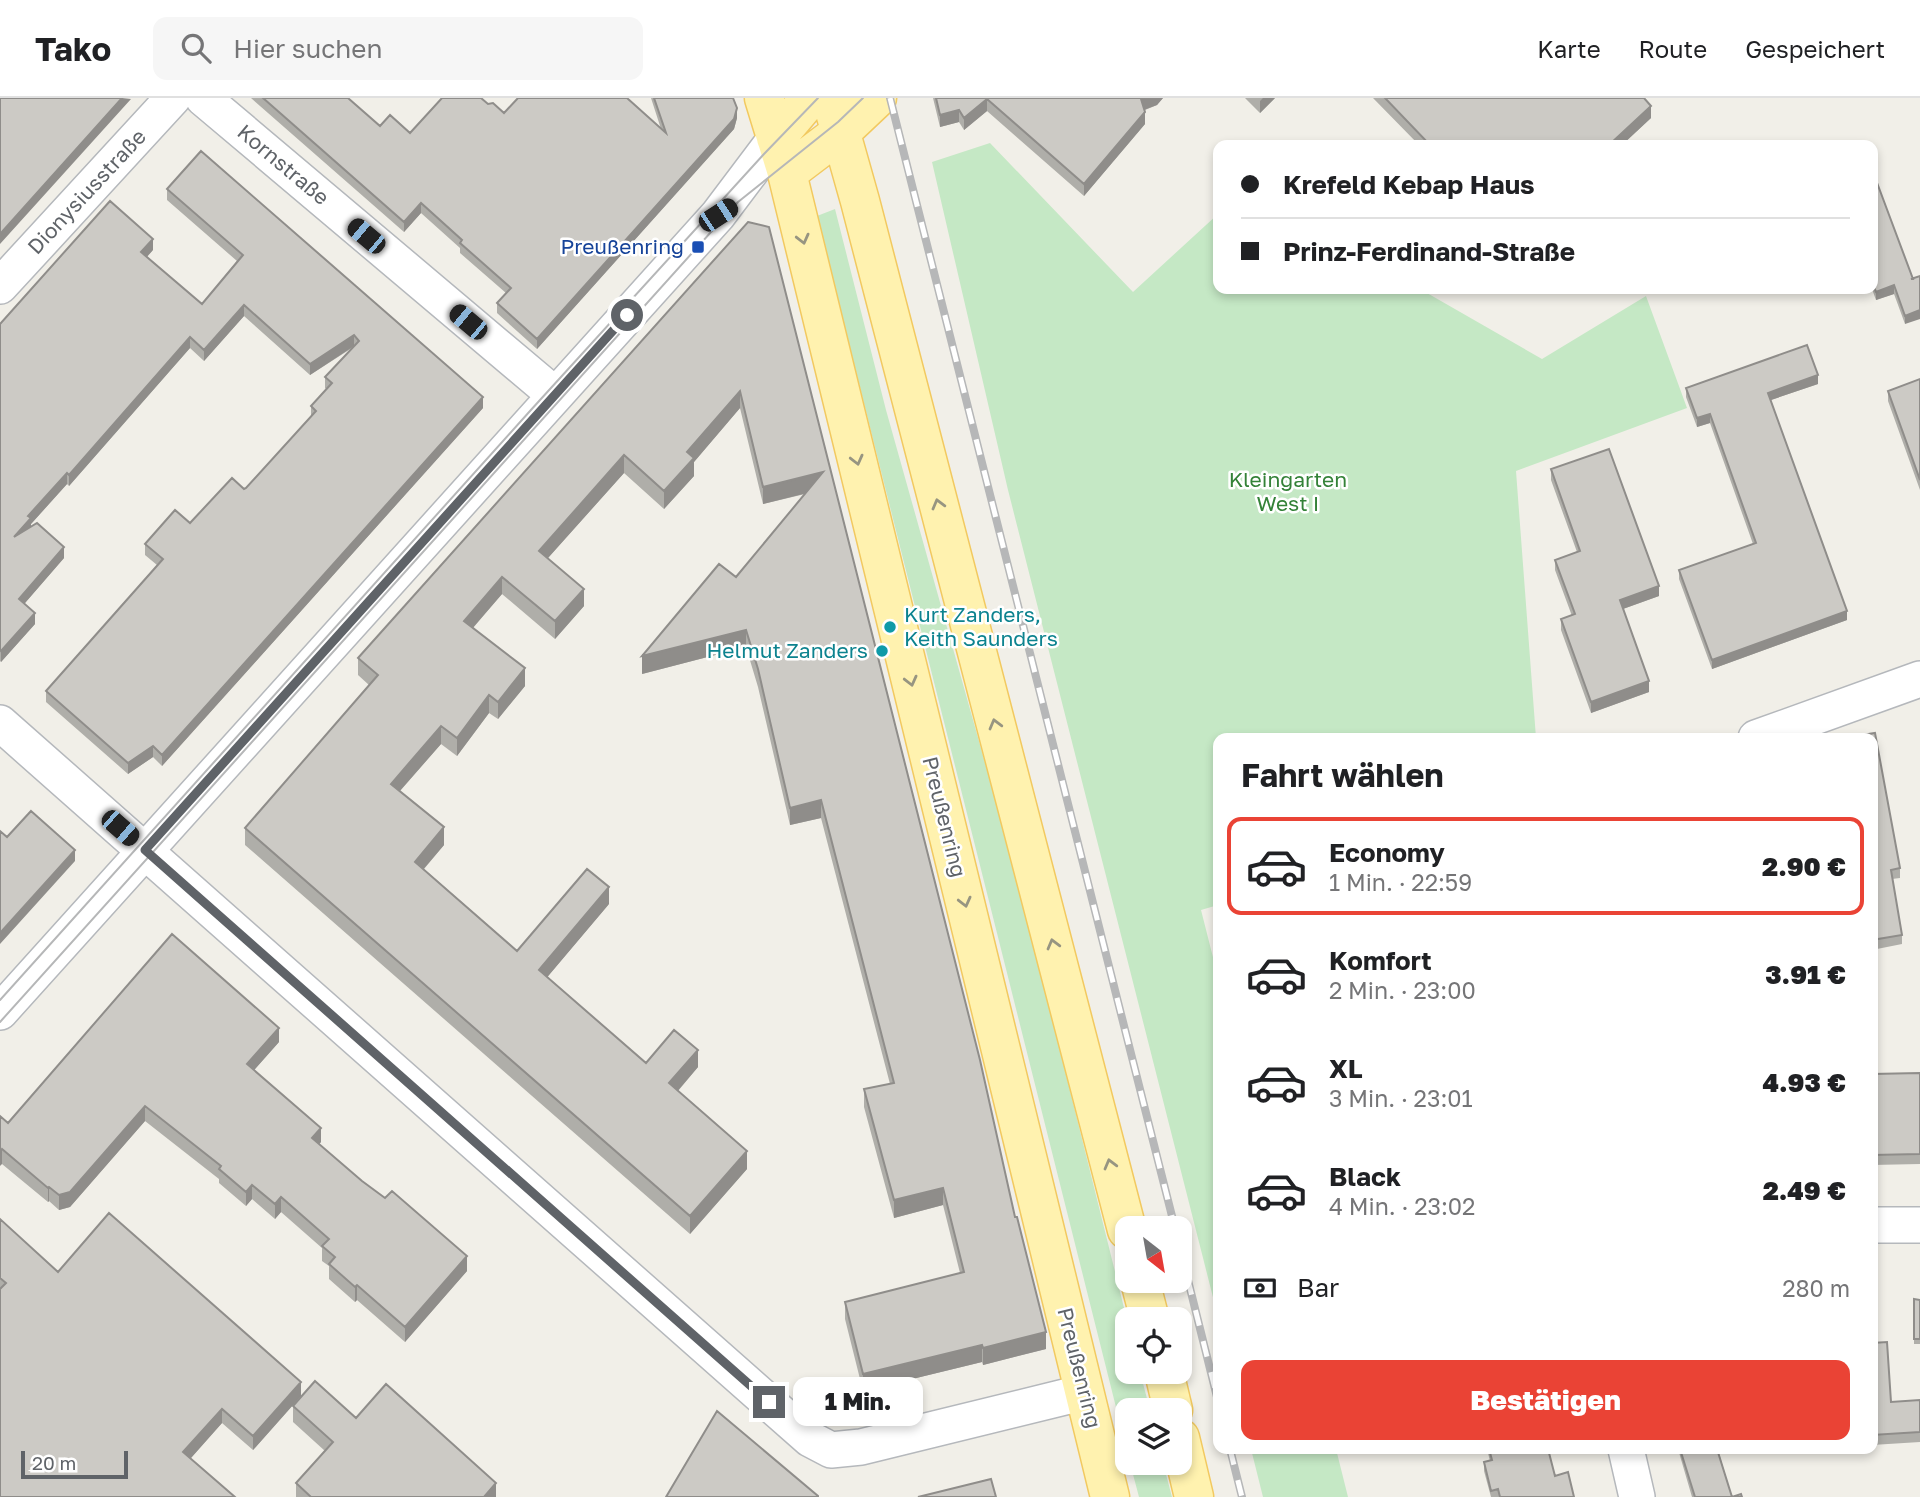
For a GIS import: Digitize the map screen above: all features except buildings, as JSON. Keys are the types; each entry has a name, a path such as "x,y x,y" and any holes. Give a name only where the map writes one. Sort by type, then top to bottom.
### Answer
{"main road":[{"name":"Preußenring","path":"764,98 781,155 1110,1497"},
{"path":"781,155 810,98"},
{"path":"781,155 836,115 877,98"},
{"path":"836,115 1123,1216"},
{"path":"1189,1475 1194,1497"}],"street":[{"name":"Dionysiusstraße","path":"0,286 173,98"},
{"name":"Kornstraße","path":"203,98 555,395"},
{"path":"0,1012 718,215 781,155"},
{"path":"1770,733 1920,679"},
{"path":"0,723 810,1439 831,1450 861,1447 1085,1392"},
{"path":"1878,1226 1920,1225"},
{"path":"1627,1454 1637,1497"}],"green space":[{"name":"Kleingarten West I","path":"990,143 1133,292 1213,219 1213,294 1429,294 1542,359 1646,296 1687,408 1516,471 1536,733 1213,733 1213,906 1201,910 1213,957 1213,1297 1008,490 932,162"},
{"path":"835,209 886,410 1016,873 1115,1272 1115,1293 1120,1293 1124,1307 1115,1307 1115,1384 1143,1384 1147,1398 1115,1398 1115,1403 817,216"},
{"path":"1252,1454 1337,1454 1348,1497 1263,1497"},
{"path":"1133,1475 1166,1475 1172,1497 1139,1497"}],"tram line":[{"path":"0,1000 530,411 818,98"},
{"path":"0,1022 738,202 838,122 863,98"}],"railway":[{"path":"890,98 1172,1216"},
{"path":"1191,1293 1213,1381"},
{"path":"1231,1454 1242,1497"}],"place":[{"name":"Preußenring","path":"698,247"},
{"name":"Kurt Zanders, Keith Saunders","path":"890,627"},
{"name":"Helmut Zanders","path":"882,651"}],"route":[{"path":"627,315 145,850 769,1402"}]}
